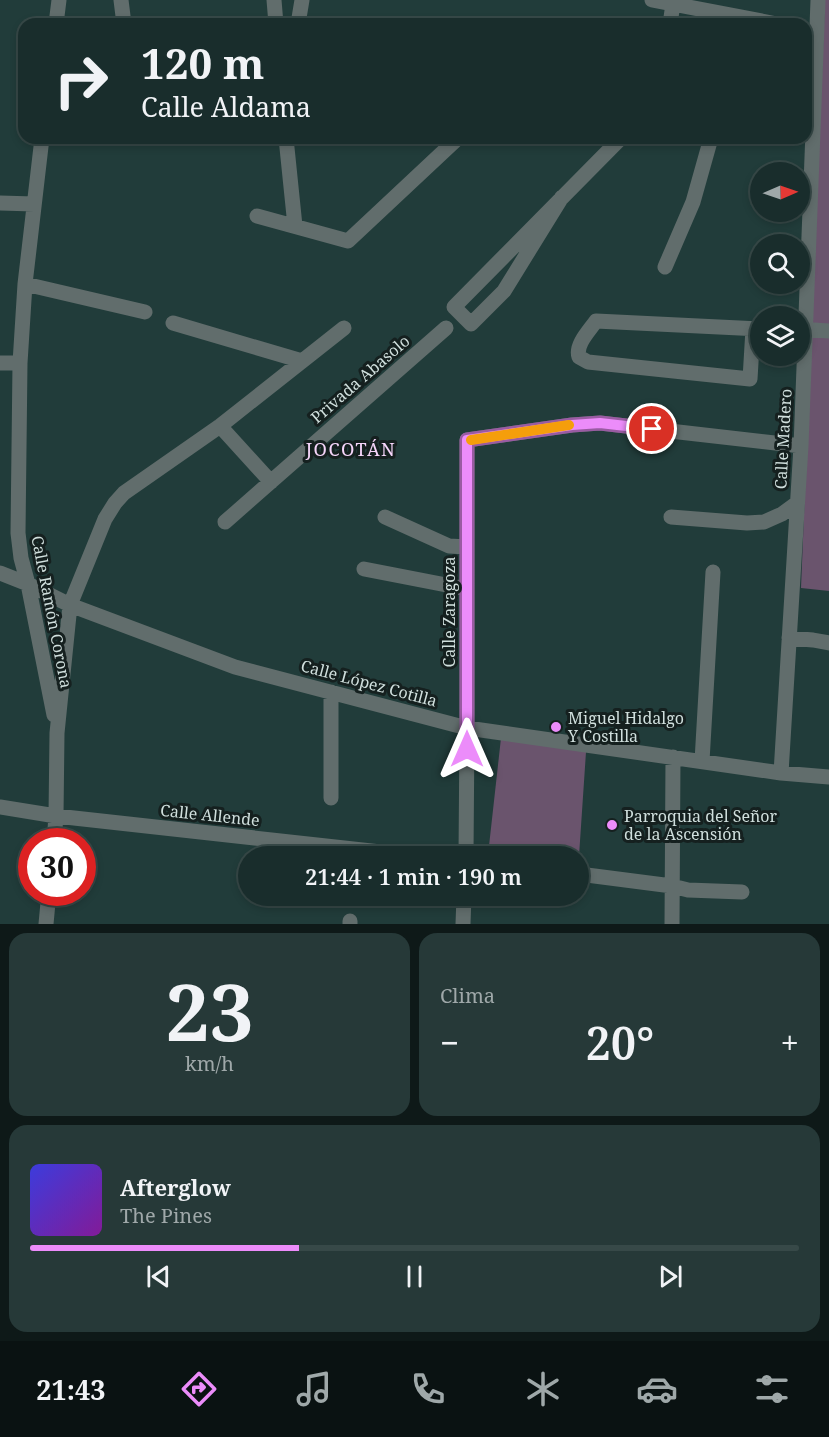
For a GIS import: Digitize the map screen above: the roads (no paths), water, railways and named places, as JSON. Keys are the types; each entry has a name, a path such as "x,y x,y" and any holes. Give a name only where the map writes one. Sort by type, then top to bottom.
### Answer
{"street":[{"path":"57,18 59,0"},
{"path":"121,0 123,18"},
{"path":"274,0 276,18"},
{"path":"299,18 302,0"},
{"path":"652,0 731,18"},
{"name":"Calle Madero","path":"812,27 818,0"},
{"path":"671,18 673,4"},
{"name":"Calle Ramón Corona","path":"41,144 25,284 20,363 18,533 21,558 57,733"},
{"path":"287,144 295,226"},
{"path":"257,216 348,241 452,144"},
{"path":"562,197 504,291 471,324 454,307 562,197 615,144"},
{"path":"665,267 693,202 709,144"},
{"name":"Calle Madero","path":"804,306 808,144"},
{"path":"0,203 34,204"},
{"path":"25,284 145,312"},
{"path":"596,321 757,329 750,379 588,362 579,357 577,352 579,345 596,321"},
{"path":"172,323 303,361"},
{"path":"55,828 57,733 69,605 99,532 115,502 220,426 344,328"},
{"name":"Privada Abasolo","path":"225,522 446,328"},
{"path":"810,330 829,331"},
{"path":"0,363 20,363"},
{"name":"Calle Madero","path":"781,773 801,446 802,366"},
{"name":"Calle Zaragoza","path":"466,846 467,589 463,547 467,440 600,423 801,446"},
{"path":"220,426 271,482"},
{"path":"671,517 747,523 764,522 797,504"},
{"path":"385,517 449,546 463,547"},
{"path":"364,569 467,589"},
{"path":"702,761 713,572"},
{"name":"Calle López Cotilla","path":"0,573 28,584 69,605 235,667 467,728 781,773 829,777"},
{"path":"789,638 829,644"},
{"path":"331,692 331,798"},
{"path":"672,924 673,757"},
{"name":"Calle Allende","path":"0,807 56,816 327,846"},
{"path":"589,875 688,890 742,892"},
{"path":"46,924 48,906"},
{"path":"463,924 464,906"}],"place":[{"name":"Miguel Hidalgo Y Costilla","path":"556,727"},
{"name":"Parroquia del Señor de la Ascensión","path":"612,825"}],"district":[{"name":"JOCOTÁN","path":"351,450"}]}
